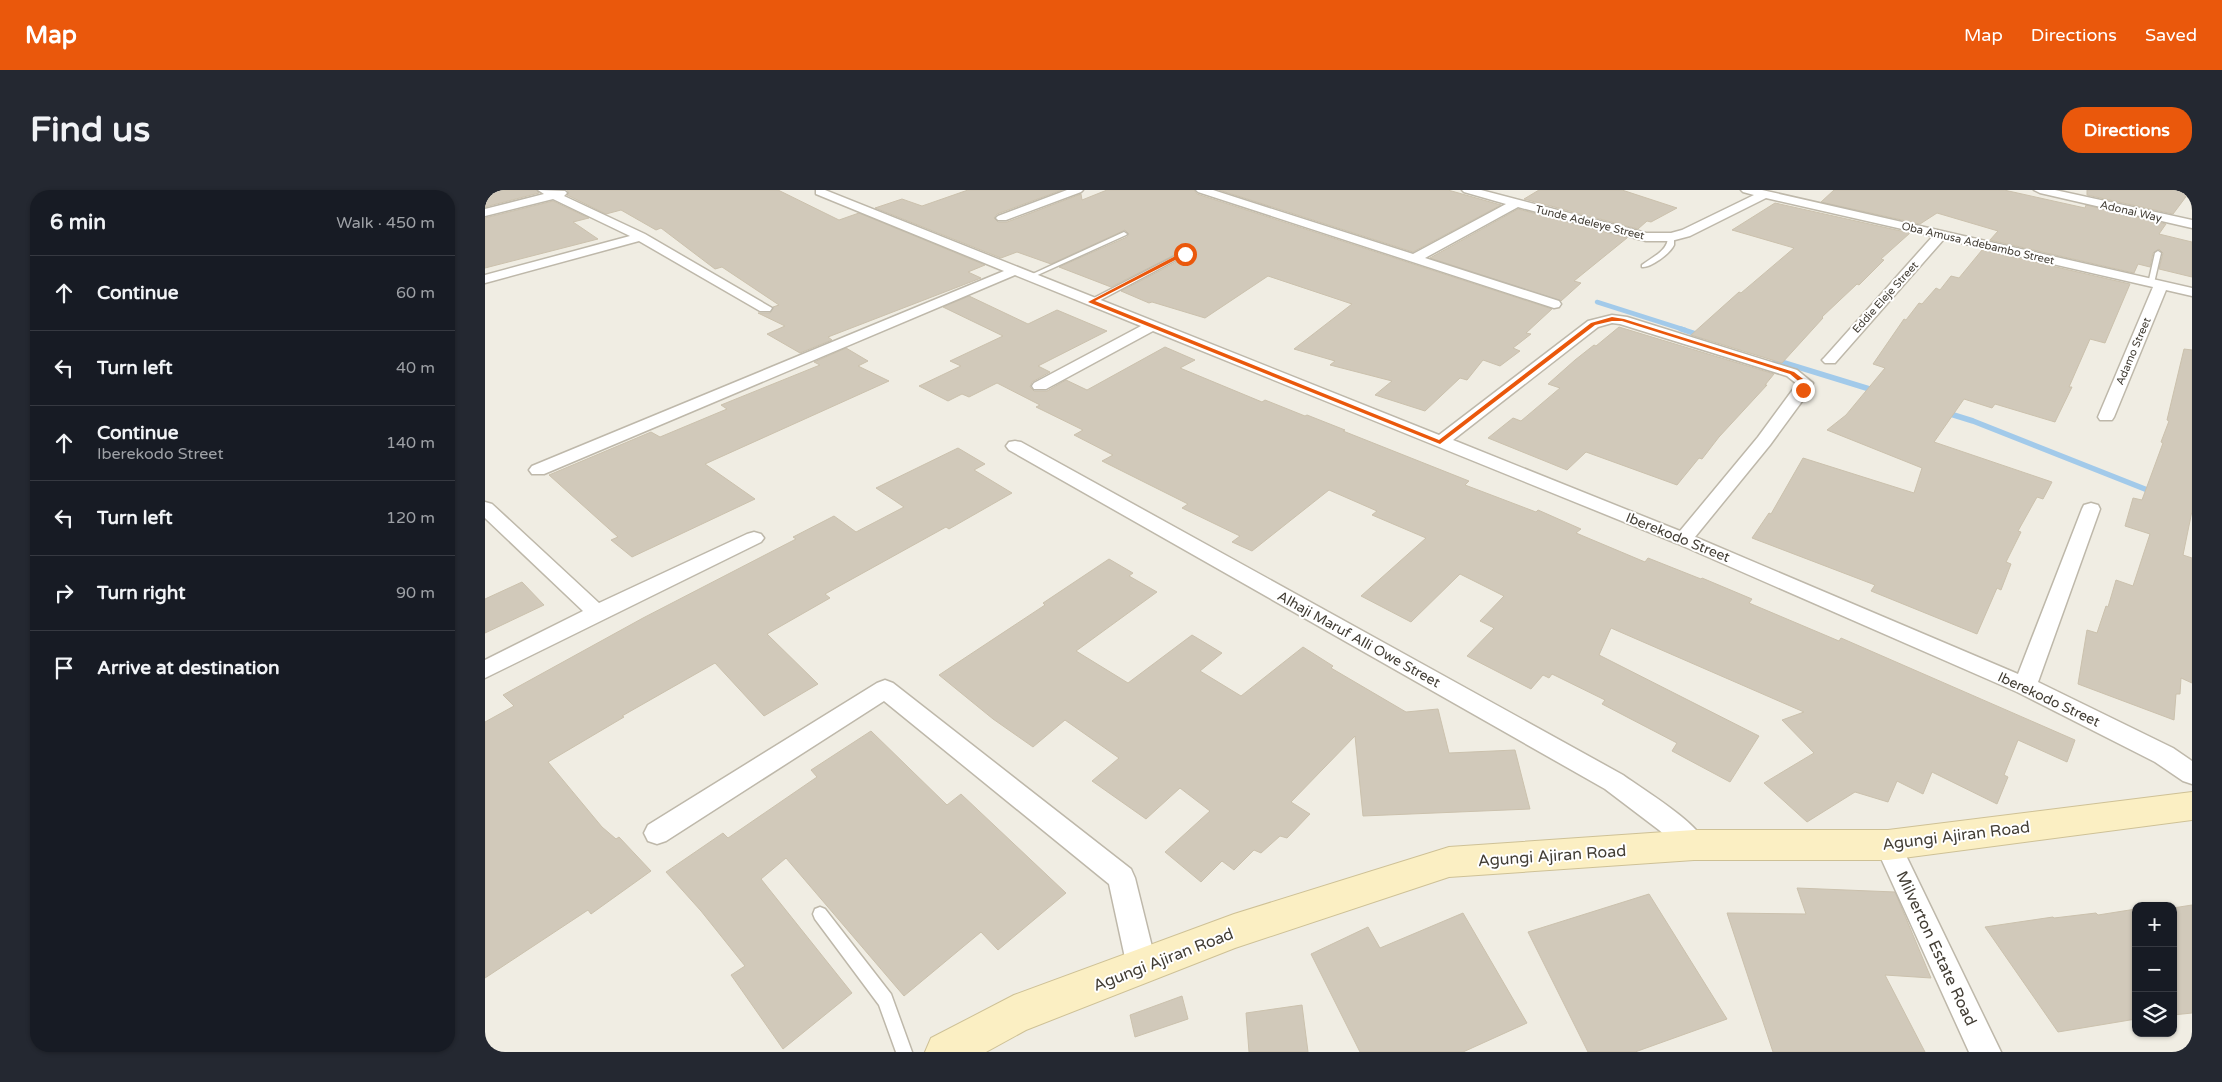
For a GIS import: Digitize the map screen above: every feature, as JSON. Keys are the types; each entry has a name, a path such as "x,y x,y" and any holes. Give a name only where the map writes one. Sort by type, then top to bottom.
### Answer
{"street":[{"path":"485,213 549,192 573,190"},
{"path":"1002,218 1077,190"},
{"path":"1202,190 1554,304"},
{"name":"Tunde Adeleye Street","path":"1468,190 1646,237 1671,237 1686,233 1765,194"},
{"name":"Oba Amusa Adebambo Street","path":"1747,190 2192,292"},
{"name":"Adonai Way","path":"2040,190 2083,194 2192,224"},
{"path":"549,192 641,236 765,308"},
{"name":"Iberekodo Street","path":"820,192 1683,539 2025,686 2164,755 2192,774"},
{"path":"1416,258 1516,203"},
{"name":"Eddie Eleje Street","path":"1830,360 1941,235"},
{"path":"485,279 641,236"},
{"path":"538,470 1014,271"},
{"name":"Adamo Street","path":"2106,416 2155,284"},
{"path":"1440,442 1593,324 1601,321 1623,320 1792,373 1800,378 1805,383 1803,390 1764,441 1683,539"},
{"path":"1040,386 1152,326"},
{"name":"Alhaji Maruf Alli Owe Street","path":"1015,446 1614,782 1668,822 1695,846"},
{"path":"485,508 597,614"},
{"path":"2025,686 2091,509"},
{"path":"485,670 754,538"},
{"path":"657,833 885,689 1121,878 1128,913 1143,967"},
{"name":"Agungi Ajiran Road","path":"945,1052 1014,1015 1234,931 1449,862 1695,846 1888,845 2192,806"},
{"name":"Milverton Estate Road","path":"1888,845 1985,1052"}],"lane":[{"path":"1029,277 1124,234"},
{"path":"1644,266 1667,250 1671,244 1671,237"},
{"path":"2155,284 2158,253"},
{"path":"1090,302 1185,254"},
{"path":"820,914 885,1000 904,1052"}],"building":[{"path":"485,190 536,190 539,193 485,207"},
{"path":"567,190 778,190 839,220 859,213 985,265 968,272 981,278 828,337 832,340 800,353 767,334 785,326 758,313 770,313 773,307 779,305 722,267 715,269 661,228 656,230 621,210 606,214 567,195 569,193"},
{"path":"968,190 1062,190 997,214 994,218 998,222 1007,222 1081,194 1082,200 1107,190 1194,190 1197,194 1552,309 1526,333 1531,334 1513,348 1520,351 1500,366 1483,360 1467,380 1460,378 1425,411 1375,395 1392,381 1330,365 1335,361 1294,349 1352,304 1268,276 1205,318 1152,302 1149,303 1121,291 1188,256 1190,253 1186,249 1111,287 1059,267 1127,237 1129,234 1125,230 1051,264 1017,252 1001,258 875,208 902,199 922,206"},
{"path":"1219,190 1448,190 1501,205 1413,252"},
{"path":"1539,190 1622,190 1677,208 1651,222 1647,221 1638,229 1524,199"},
{"path":"1834,190 2004,190 2085,208 2086,205 2166,224 2159,234 2192,242 2192,277 2159,269 2163,253 2159,249 2153,253 2150,267 2138,264 2134,273 1990,240 1998,231 1937,213 1920,224 1821,202"},
{"path":"2087,190 2191,190 2173,214 2087,195"},
{"path":"553,201 589,218 573,222 598,239 485,268 485,218"},
{"path":"1775,203 1910,233 1881,259 1884,260 1859,285 1857,284 1822,317 1782,363 1691,335 1739,292 1741,293 1794,248 1732,230"},
{"path":"1518,209 1627,238 1574,281 1581,283 1561,301 1430,258"},
{"path":"1982,250 2130,284 2105,343 2090,339 2069,387 2072,387 2055,422 1995,404 1992,408 1964,399 1934,442 2052,482 2043,499 2037,497 2018,531 2021,532 2006,562 2011,564 2001,590 1997,588 1977,634 1871,591 1875,585 1752,538 1769,513 1771,514 1803,458 1914,493 1922,468 1827,430 1846,415 1885,368 1873,364 1904,319 1906,320 1919,303 1922,304 1936,288 1940,290 1951,276 1959,278"},
{"path":"969,296 1028,324 1057,310 1107,331 1038,366 1050,372 1032,382 1030,387 1034,391 1047,391 1066,380 1087,390 1165,347 1195,360 1180,368 1262,402 1265,400 1305,416 1307,415 1469,481 1465,485 1536,512 1538,510 1581,529 1576,533 1645,562 1648,558 1702,578 1752,599 1749,603 1839,641 1841,638 2075,740 2067,762 2018,740 2004,775 2008,777 1997,804 1932,772 1923,794 1897,781 1888,802 1855,792 1807,822 1764,783 1814,753 1782,720 1804,712 1611,628 1599,655 1759,736 1730,782 1672,751 1677,743 1602,704 1605,700 1552,674 1549,678 1543,675 1531,689 1467,656 1494,628 1480,621 1504,596 1460,574 1411,622 1361,596 1426,538 1372,515 1377,511 1329,490 1252,551 1232,542 1240,536 1182,508 1188,504 1102,461 1113,455 1074,435 1083,430 1036,407 1040,405 997,383 969,397 962,394 948,401 919,386 961,366 950,361 1003,336 943,307"},
{"path":"1619,327 1774,374 1765,385 1767,385 1719,437 1702,459 1699,458 1677,485 1586,452 1567,470 1488,438 1513,418 1521,421 1560,388 1548,384 1575,360"},
{"path":"846,348 868,361 858,366 889,381 705,464 755,499 632,557 611,540 618,537 549,475 651,432 660,437 727,409 721,405 820,365 814,362"},
{"path":"2184,349 2192,350 2192,511 2183,555 2192,558 2192,683 2181,678 2180,694 2176,694 2174,720 2078,684 2087,630 2097,633 2106,606 2108,607 2116,580 2133,586 2150,534 2125,526 2133,498 2142,500 2163,443 2161,442 2169,421 2167,420"},
{"path":"958,448 985,464 974,470 1012,493 949,529 946,527 825,594 830,598 767,634 818,684 764,716 715,663 622,716 624,717 548,762 602,827 616,839 619,837 651,871 591,914 588,910 485,978 485,722 514,706 503,695 643,618 796,539 793,537 834,516 856,532 904,507 876,488"},
{"path":"1109,559 1133,573 1129,576 1157,592 1076,651 1128,683 1192,635 1222,653 1200,671 1241,696 1303,647 1333,666 1331,668 1406,712 1438,709 1449,753 1515,750 1530,809 1363,816 1355,736 1291,802 1310,814 1287,838 1280,836 1261,853 1254,850 1234,870 1222,861 1201,882 1165,852 1210,811 1180,788 1146,819 1092,781 1119,758 1065,720 1033,747 993,719 939,675 1045,605 1043,603"},
{"path":"522,582 544,605 485,633 485,599"},
{"path":"871,731 947,805 961,794 1066,893 998,950 981,932 904,996 786,858 761,879 852,993 783,1049 731,975 745,966 701,911 666,872 723,833 728,838 817,777 811,770"},
{"path":"1797,888 1895,892 1931,978 1885,975 1925,1052 1773,1052 1727,913 1806,914"},
{"path":"1649,894 1727,1019 1635,1052 1588,1052 1528,932"},
{"path":"2192,905 2192,1013 2177,1015 2177,947 2177,907"},
{"path":"2132,910 2132,1020 2058,1032 1985,927 2053,917 2096,913 2098,915"},
{"path":"1463,913 1527,1023 1463,1052 1360,1052 1311,954 1368,927 1380,948"},
{"path":"1182,996 1188,1019 1135,1037 1130,1015"},
{"path":"1302,1005 1308,1052 1249,1052 1246,1013"}],"waterway":[{"path":"1597,302 1685,330"},
{"path":"1681,329 1702,336"},
{"path":"1775,360 1876,391"},
{"path":"1944,412 1973,421 2155,493"}],"route":[{"path":"1185,254 1090,302 1440,442 1593,324 1612,319 1623,320 1792,373 1805,383 1803,390"}]}
